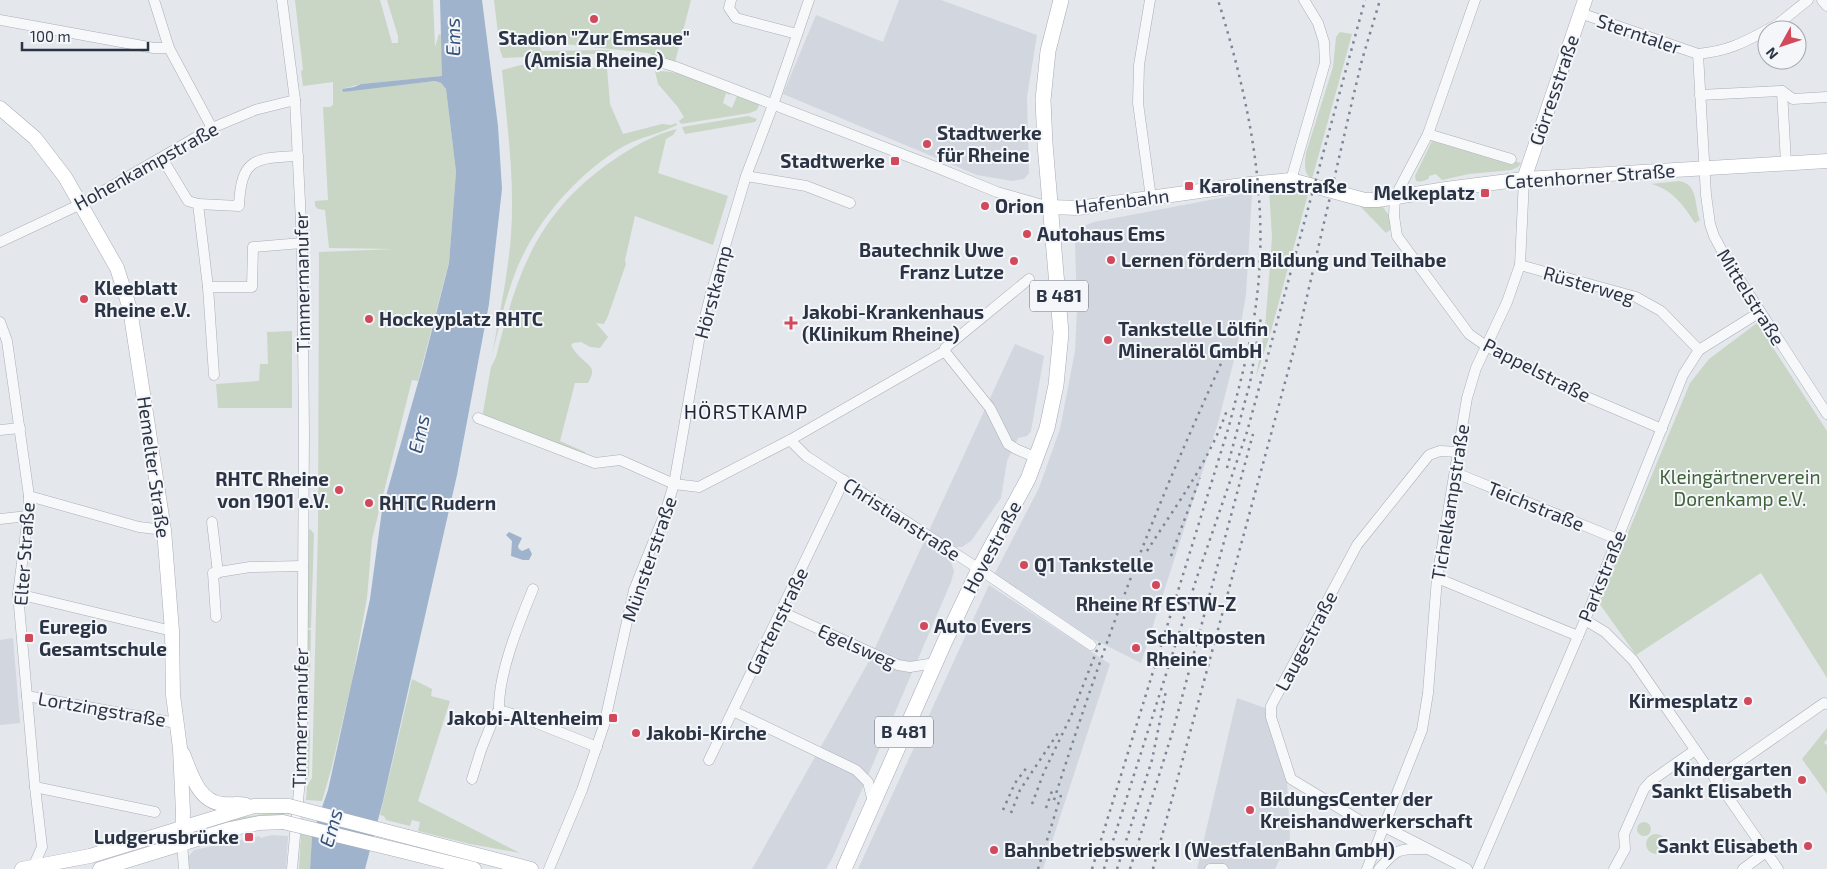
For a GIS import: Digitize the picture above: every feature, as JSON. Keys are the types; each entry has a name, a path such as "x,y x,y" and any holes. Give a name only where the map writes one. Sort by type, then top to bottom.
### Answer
{"main road":[{"name":"B 481","path":"1050,207 1043,100 1048,51 1060,0"},
{"name":"Görresstraße","path":"1524,179 1582,7"},
{"name":"Hemelter Straße","path":"0,108 23,126 46,151 65,177 116,268 130,309 164,530 172,631 173,695 180,748 182,843"},
{"name":"Catenhorner Straße","path":"1395,197 1446,188 1524,179 1827,161"},
{"name":"Hafenbahn","path":"1050,207 1078,208 1291,180 1365,200 1395,197"},
{"name":"Hovestraße","path":"844,869 935,663 979,569 1028,478 1047,428 1060,357 1061,316 1050,207"},
{"path":"180,748 198,788 208,799 222,804 289,806 531,869"},
{"path":"40,867 90,856 254,806"},
{"path":"100,869 245,825 283,822 474,869"}],"street":[{"path":"154,0 169,48 212,128"},
{"name":"Timmermanufer","path":"282,0 295,100 302,244 304,433 302,756 292,869"},
{"path":"731,0 729,8 736,18 797,34"},
{"name":"Hörstkamp","path":"674,484 706,310 746,176 809,0"},
{"path":"1150,0 1139,65 1138,103 1151,198"},
{"path":"1291,180 1325,63 1324,42 1318,23 1304,0"},
{"path":"1395,197 1428,134 1475,0"},
{"path":"1783,20 1808,0"},
{"path":"1822,0 1827,6"},
{"name":"Sterntaler","path":"1582,7 1698,54"},
{"path":"0,20 154,48 169,48"},
{"path":"1698,54 1718,52 1732,48 1757,35"},
{"name":"Mittelstraße","path":"1698,54 1706,195 1714,236 1728,262 1827,414"},
{"path":"653,60 676,67 773,105"},
{"path":"1700,95 1782,91 1793,99 1827,97"},
{"path":"1782,91 1786,163"},
{"name":"Hohenkampstraße","path":"0,242 81,204 212,128 255,110 295,100"},
{"name":"Hafenbahn","path":"773,105 997,192 1050,207"},
{"name":"Catenhorner Straße","path":"1428,134 1511,160"},
{"path":"162,158 188,201 198,204 239,206 240,188 244,173 250,165 270,158 298,156"},
{"path":"746,176 806,186 850,202"},
{"name":"Tichelkampstraße","path":"1367,869 1422,730 1428,693 1437,578 1467,398 1476,368 1507,302 1520,265 1524,179"},
{"name":"Pappelstraße","path":"1395,197 1394,216 1397,236 1469,334 1486,346 1574,391 1662,429"},
{"path":"198,204 208,287 214,375"},
{"path":"208,287 252,287 253,247 302,244"},
{"name":"Rüsterweg","path":"1520,265 1636,297 1660,311 1700,350"},
{"name":"Münsterstraße","path":"549,869 582,790 597,746 606,715 634,590 665,513 674,484 699,488 790,440 945,350 952,341 1029,279"},
{"name":"Parkstraße","path":"1478,869 1578,636 1683,375 1700,350 1760,312"},
{"name":"Elter Straße","path":"0,322 7,341 29,496 18,594 42,847"},
{"path":"945,350 990,408 1008,444 1037,458"},
{"path":"478,418 595,463 620,460 674,484"},
{"path":"0,430 20,428"},
{"name":"Christianstraße","path":"790,440 806,456 1091,645"},
{"name":"Laugestraße","path":"1459,452 1440,451 1429,455 1356,545 1271,706 1271,718 1291,779 1364,823 1384,827 1467,869"},
{"name":"Teichstraße","path":"1456,473 1617,538"},
{"name":"Gartenstraße","path":"710,760 844,480"},
{"path":"29,496 139,527 164,530"},
{"path":"0,519 28,516"},
{"path":"212,522 218,573"},
{"path":"216,617 213,573 250,567 303,566"},
{"path":"1437,578 1578,636"},
{"path":"472,779 481,750 495,715 499,710 501,683 533,589"},
{"path":"18,594 172,631"},
{"name":"Egelsweg","path":"782,612 898,666 910,667 935,663"},
{"path":"1584,620 1605,632 1633,660 1778,869"},
{"name":"Lortzingstraße","path":"27,696 176,723"},
{"path":"1715,779 1824,703 1827,704"},
{"path":"499,710 597,746"},
{"path":"733,710 856,770 868,782 873,802"},
{"path":"1614,869 1624,849 1624,834 1644,789 1651,781 1695,750"},
{"path":"35,787 155,812"},
{"name":"Hemelter Straße","path":"182,843 184,869"},
{"path":"40,867 42,847"},
{"path":"40,867 42,847"},
{"path":"1379,869 1394,853 1401,849 1429,849"},
{"path":"1744,869 1766,852"},
{"path":"1210,869 1222,869"}],"shaded area":[{"path":"899,0 941,0 1037,35 1027,97 1029,173 1024,179 1012,181 977,175 783,94 816,15 883,42"},
{"path":"1252,192 1246,295 1236,352 1218,423 1141,663 1091,638 995,573 1039,488 1060,429 1075,351 1077,310 1075,241 1084,226 1094,222"},
{"path":"1015,344 1044,356 1031,431 1027,436 1018,438 1007,461 1001,498 971,541 962,547 957,547 950,559 954,571 951,582 833,857 826,869 752,869 869,661"},
{"path":"989,585 1110,664 1043,869 858,869"},
{"path":"13,638 20,723 0,725 0,640"},
{"name":"BildungsCenter der Kreishandwerkerschaft","path":"1237,698 1265,708 1287,781 1290,839 1275,869 1197,869"},
{"path":"272,835 288,836 286,869 187,869 188,857 194,850"}],"green space":[{"path":"295,0 380,0 392,43 398,43 398,36 387,0 433,0 435,47 439,34 441,35 443,76 361,84 342,89 343,92 435,81 441,83 446,89 456,172 449,262 418,381 412,380 372,539 367,598 352,681 322,801 306,800 307,786 312,778 318,527 319,252 394,249 329,248 325,210 318,209 315,206 315,201 328,200 323,107 333,105 333,82 303,86"},
{"name":"Stadion \"Zur Emsaue\" (Amisia Rheine)","path":"494,0 691,0 675,62 648,53 536,41 542,51 610,50 610,53 503,58 500,50"},
{"path":"1340,32 1352,34 1312,179 1306,171 1306,153 1333,67 1336,37"},
{"path":"521,65 607,68 610,104 623,134 662,124 671,125 676,123 677,125 630,143 607,157 575,184 548,215 536,232 517,268 506,300 492,356 508,265 512,214 510,152 502,70"},
{"path":"655,71 685,75 731,93 730,95 726,93 723,103 732,108 737,96 756,102 759,105 757,110 750,113 681,124 679,121 684,117 658,84"},
{"path":"748,116 757,119 755,122 685,134 682,127"},
{"path":"677,129 673,135 666,139 658,173 728,196 713,245 635,216 625,260 626,264 608,316 604,324 596,323 608,337 600,348 590,347 581,342 571,345 577,354 589,365 592,374 588,383 575,383 560,441 585,452 585,457 485,417 483,412 491,367 496,357 512,298 534,247 548,224 565,202 586,181 612,161 651,138"},
{"path":"1432,141 1512,165 1514,161 1521,163 1518,167 1511,170 1469,174 1442,180 1436,174 1429,176 1425,181 1416,181 1415,176"},
{"path":"1679,181 1690,186 1695,196 1700,220 1695,223 1671,194 1651,184"},
{"path":"1289,188 1308,194 1271,331 1256,377 1265,327 1272,237 1269,189"},
{"path":"1359,205 1383,207 1390,217 1390,230 1386,233"},
{"name":"Kleingärtnerverein Dorenkamp e.V.","path":"1757,323 1827,431 1827,678 1761,573 1636,655 1599,603 1690,383 1709,359"},
{"path":"292,331 292,408 218,408 216,384 259,381 260,364 268,364 267,332"},
{"path":"310,529 314,534 311,628 308,628 308,530"},
{"path":"307,630 311,630 309,718 306,718"},
{"path":"412,679 432,689 431,696 450,701 418,801 520,853 470,844 418,831 420,822 412,820 410,826 386,820 384,816 380,815"},
{"path":"1827,728 1827,739 1824,743 1827,745 1827,794 1802,759"},
{"path":"306,730 310,730 309,775 304,785"},
{"path":"278,812 285,813 284,819 215,829 214,825 236,818"},
{"path":"1644,822 1649,824 1651,829 1649,834 1644,836 1639,834 1637,829 1639,824"},
{"path":"301,834 312,836 310,869 299,869"},
{"path":"1656,834 1663,837 1666,844 1663,851 1656,854 1649,851 1646,844 1649,837"}],"water":[{"name":"Ems","path":"440,0 482,0 498,126 502,189 489,304 457,475 383,801 365,869 310,869 312,836 328,790 370,599 382,510 423,365 449,263 456,172 446,89 441,83 435,81 343,92 342,89 361,84 442,76"},
{"path":"509,532 522,538 518,546 522,551 529,548 532,554 529,560 511,556 512,541 506,535"}],"railway":[{"path":"1092,869 1229,426 1255,313 1260,258 1258,183 1247,109 1218,0"},
{"path":"1104,869 1197,577 1247,432 1365,0"},
{"path":"1153,869 1299,331 1362,60 1380,0"},
{"path":"1227,468 1250,383 1261,317"},
{"path":"1054,800 1091,688 1145,540 1227,350"},
{"path":"1147,551 1211,448 1227,410"},
{"path":"1130,869 1174,727 1253,434"},
{"path":"1171,556 1200,478"},
{"path":"1032,804 1044,772 1071,716 1101,640"},
{"path":"1117,869 1152,760 1166,691"},
{"path":"1011,813 1020,790 1058,733"},
{"path":"1003,810 1015,783 1027,767"},
{"path":"1046,808 1052,791"},
{"path":"1038,869 1061,795"}],"place":[{"name":"Stadion \"Zur Emsaue\" (Amisia Rheine)","path":"594,19"},
{"name":"Stadtwerke für Rheine","path":"927,144"},
{"name":"Stadtwerke","path":"895,161"},
{"name":"Karolinenstraße","path":"1189,186"},
{"name":"Melkeplatz","path":"1485,193"},
{"name":"Orion","path":"985,206"},
{"name":"Autohaus Ems","path":"1027,234"},
{"name":"Lernen fördern Bildung und Teilhabe","path":"1111,260"},
{"name":"Bautechnik Uwe Franz Lutze","path":"1014,261"},
{"name":"Kleeblatt Rheine e.V.","path":"84,299"},
{"name":"Hockeyplatz RHTC","path":"369,319"},
{"name":"Jakobi-Krankenhaus (Klinikum Rheine)","path":"791,323"},
{"name":"Tankstelle Lölfin Mineralöl GmbH","path":"1108,340"},
{"name":"RHTC Rheine von 1901 e.V.","path":"339,490"},
{"name":"RHTC Rudern","path":"369,503"},
{"name":"Q1 Tankstelle","path":"1024,565"},
{"name":"Rheine Rf ESTW-Z","path":"1156,585"},
{"name":"Auto Evers","path":"924,626"},
{"name":"Euregio Gesamtschule","path":"29,638"},
{"name":"Schaltposten Rheine","path":"1136,648"},
{"name":"Kirmesplatz","path":"1748,701"},
{"name":"Jakobi-Altenheim","path":"613,718"},
{"name":"Jakobi-Kirche","path":"636,733"},
{"name":"Kindergarten Sankt Elisabeth","path":"1802,780"},
{"name":"BildungsCenter der Kreishandwerkerschaft","path":"1250,810"},
{"name":"Ludgerusbrücke","path":"249,837"},
{"name":"Sankt Elisabeth","path":"1808,846"},
{"name":"Bahnbetriebswerk I (WestfalenBahn GmbH)","path":"994,850"}],"district":[{"name":"HÖRSTKAMP","path":"746,412"}]}
